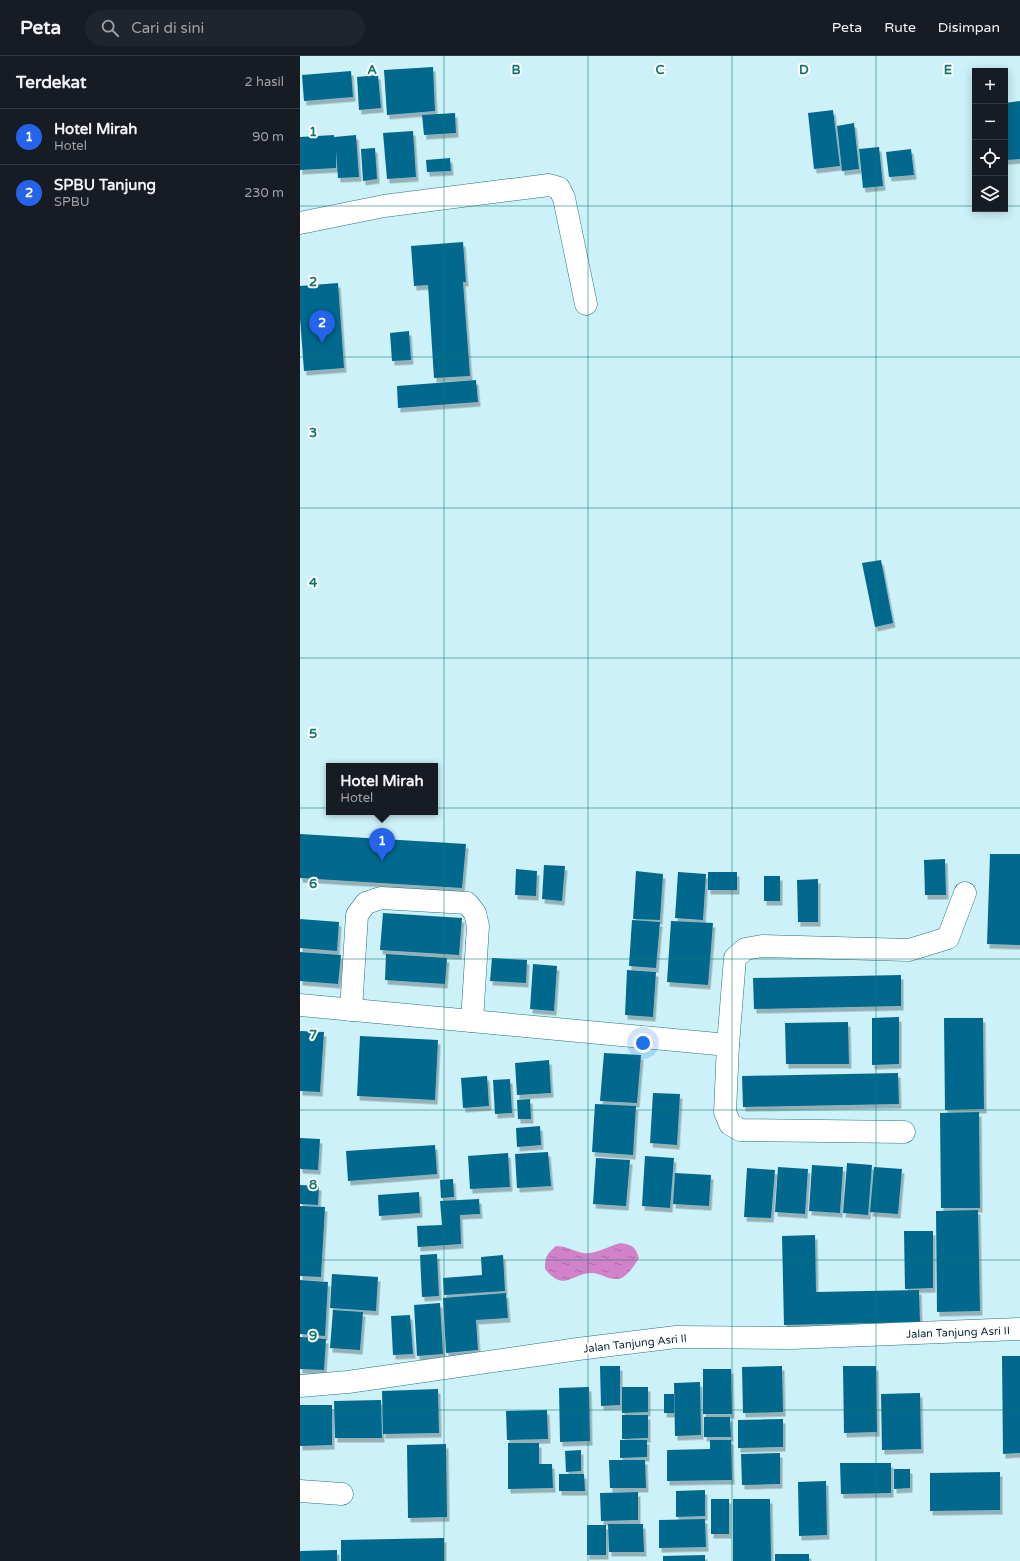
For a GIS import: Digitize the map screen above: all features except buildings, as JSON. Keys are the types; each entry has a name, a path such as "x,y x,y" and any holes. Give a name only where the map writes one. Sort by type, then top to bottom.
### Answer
{"street":[{"path":"300,223 384,206 549,185 559,188 564,198 586,304"},
{"path":"904,1132 740,1130 730,1124 725,1112 728,1045 735,958 745,949 762,946 909,950 948,938 965,893"},
{"path":"351,1010 357,915 366,903 381,898 467,903 475,913 478,926 472,1022"},
{"path":"300,1005 728,1045"},
{"name":"Jalan Tanjung Asri II","path":"300,1386 348,1382 578,1349 676,1337 792,1338 1020,1329"},
{"path":"300,1491 342,1494"}],"water":[{"path":"620,1243 627,1244 632,1247 636,1251 639,1258 630,1272 624,1277 614,1279 592,1273 563,1281 552,1276 545,1269 545,1261 547,1256 556,1246 587,1253 597,1252"}],"place":[{"name":"SPBU Tanjung","path":"322,343"},
{"name":"Hotel Mirah","path":"382,861"}]}
